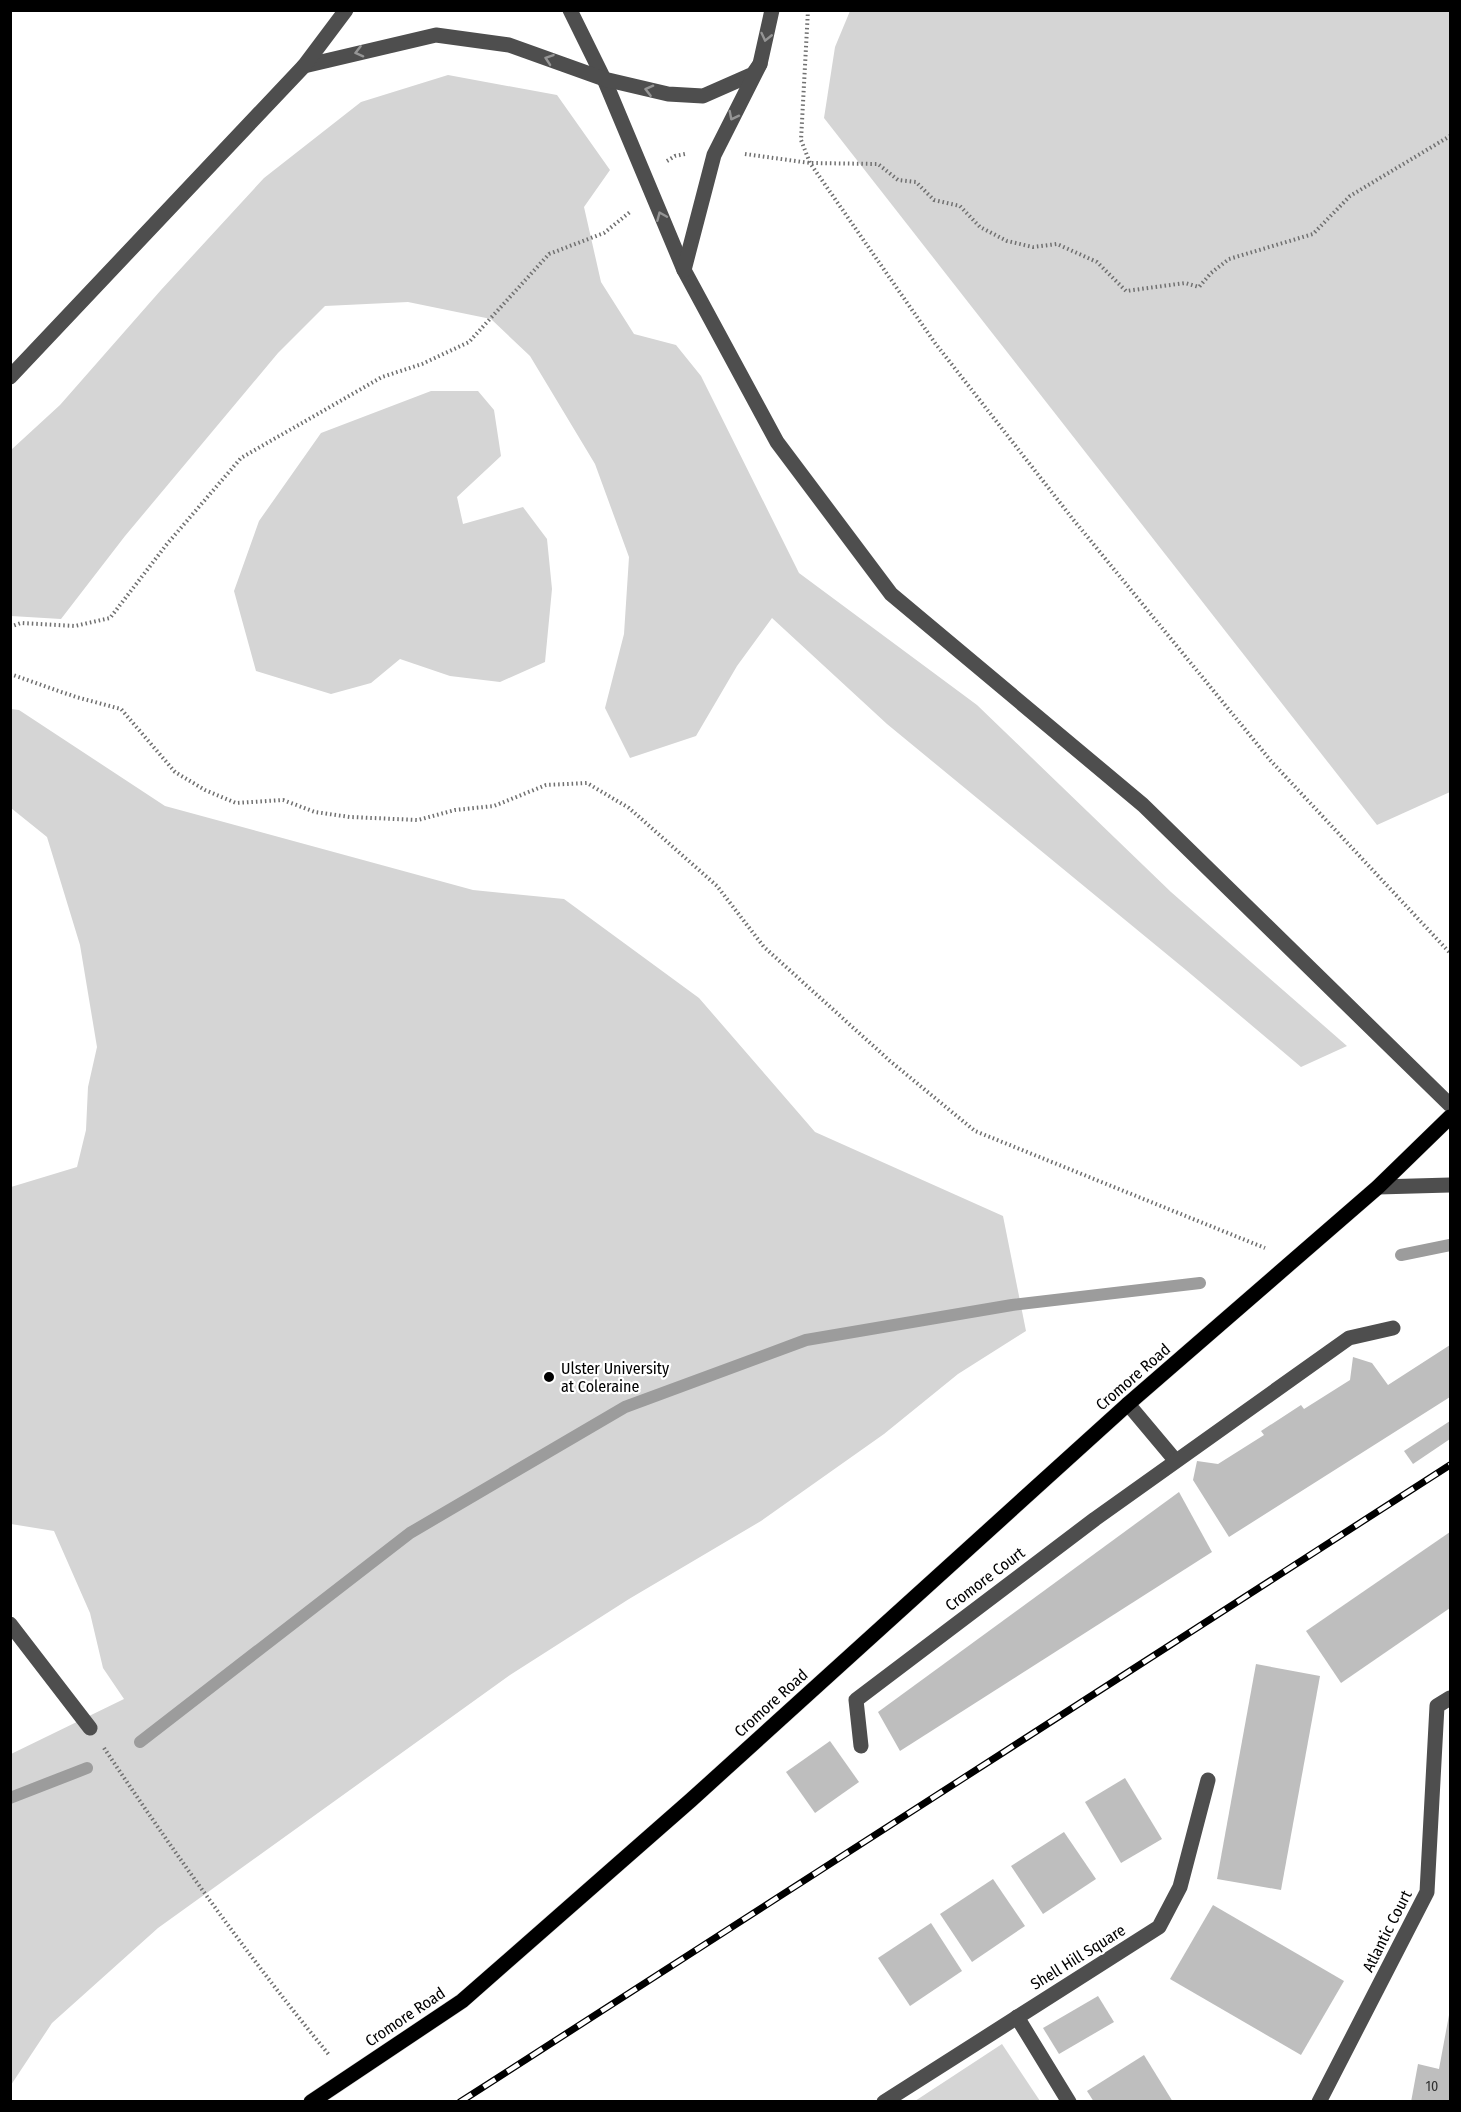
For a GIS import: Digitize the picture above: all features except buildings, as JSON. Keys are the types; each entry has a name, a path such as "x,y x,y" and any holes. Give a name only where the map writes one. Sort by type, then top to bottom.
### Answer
{"main road":[{"path":"1378,1187 1450,1117"},
{"name":"Cromore Road","path":"311,2102 462,2001 691,1800 1128,1404 1378,1187"}],"street":[{"path":"10,377 304,66 346,10"},
{"path":"570,10 604,79 684,270 777,442 891,594 1143,805 1450,1105"},
{"path":"684,270 714,155 760,64 772,10"},
{"path":"304,66 436,34 509,45 604,79 668,94 703,96 753,74 760,64"},
{"path":"1378,1187 1450,1185"},
{"name":"Cromore Court","path":"861,1746 856,1700 1175,1460 1349,1338 1393,1328"},
{"path":"1128,1404 1175,1460"},
{"path":"10,1624 90,1728"},
{"name":"Atlantic Court","path":"1319,2102 1427,1892 1437,1706 1450,1698"},
{"name":"Shell Hill Square","path":"884,2102 1159,1927 1180,1887 1208,1780"},
{"path":"1017,2017 1069,2102"}],"path":[{"path":"808,10 801,140 810,162 935,343 1072,518 1271,761 1450,953"},
{"path":"10,674 76,697 121,709 175,772 205,790 236,803 283,800 315,812 418,819 455,810 494,806 546,785 587,783 629,808 717,886 764,947 891,1061 975,1131 1294,1260"},
{"path":"90,1728 209,1901 286,2003 348,2078"}],"shaded area":[{"path":"850,11 1450,11 1450,792 1377,825 824,118 835,47"},
{"path":"448,75 557,95 610,170 584,207 601,282 634,334 676,345 701,376 799,573 977,705 1171,892 1347,1046 1301,1067 887,724 772,618 737,666 696,736 630,758 605,708 624,634 629,557 595,464 530,356 491,319 408,302 325,306 278,353 125,536 61,619 11,616 11,450 60,405 264,178 361,102"},
{"path":"431,391 478,391 494,410 501,456 457,497 463,524 523,507 547,539 552,589 545,662 500,682 450,676 400,659 371,683 331,694 256,671 234,591 259,521 321,433"},
{"path":"11,709 19,710 165,806 473,890 564,899 699,998 815,1132 1003,1216 1026,1331 958,1374 884,1434 761,1521 629,1599 510,1675 158,1928 52,2023 11,2085 11,1754 124,1699 103,1668 90,1613 54,1531 11,1524 11,1187 77,1167 86,1130 88,1087 97,1047 80,945 47,837 11,808"},
{"path":"1002,2044 1040,2101 915,2101"}],"waterway":[{"path":"1401,1255 1450,1245"},
{"path":"140,1742 410,1533 625,1407 806,1340 1012,1305 1200,1283"},
{"path":"10,1798 87,1768"}],"railway":[{"path":"460,2102 1450,1465"}],"place":[{"name":"Ulster University at Coleraine","path":"549,1377"}]}
